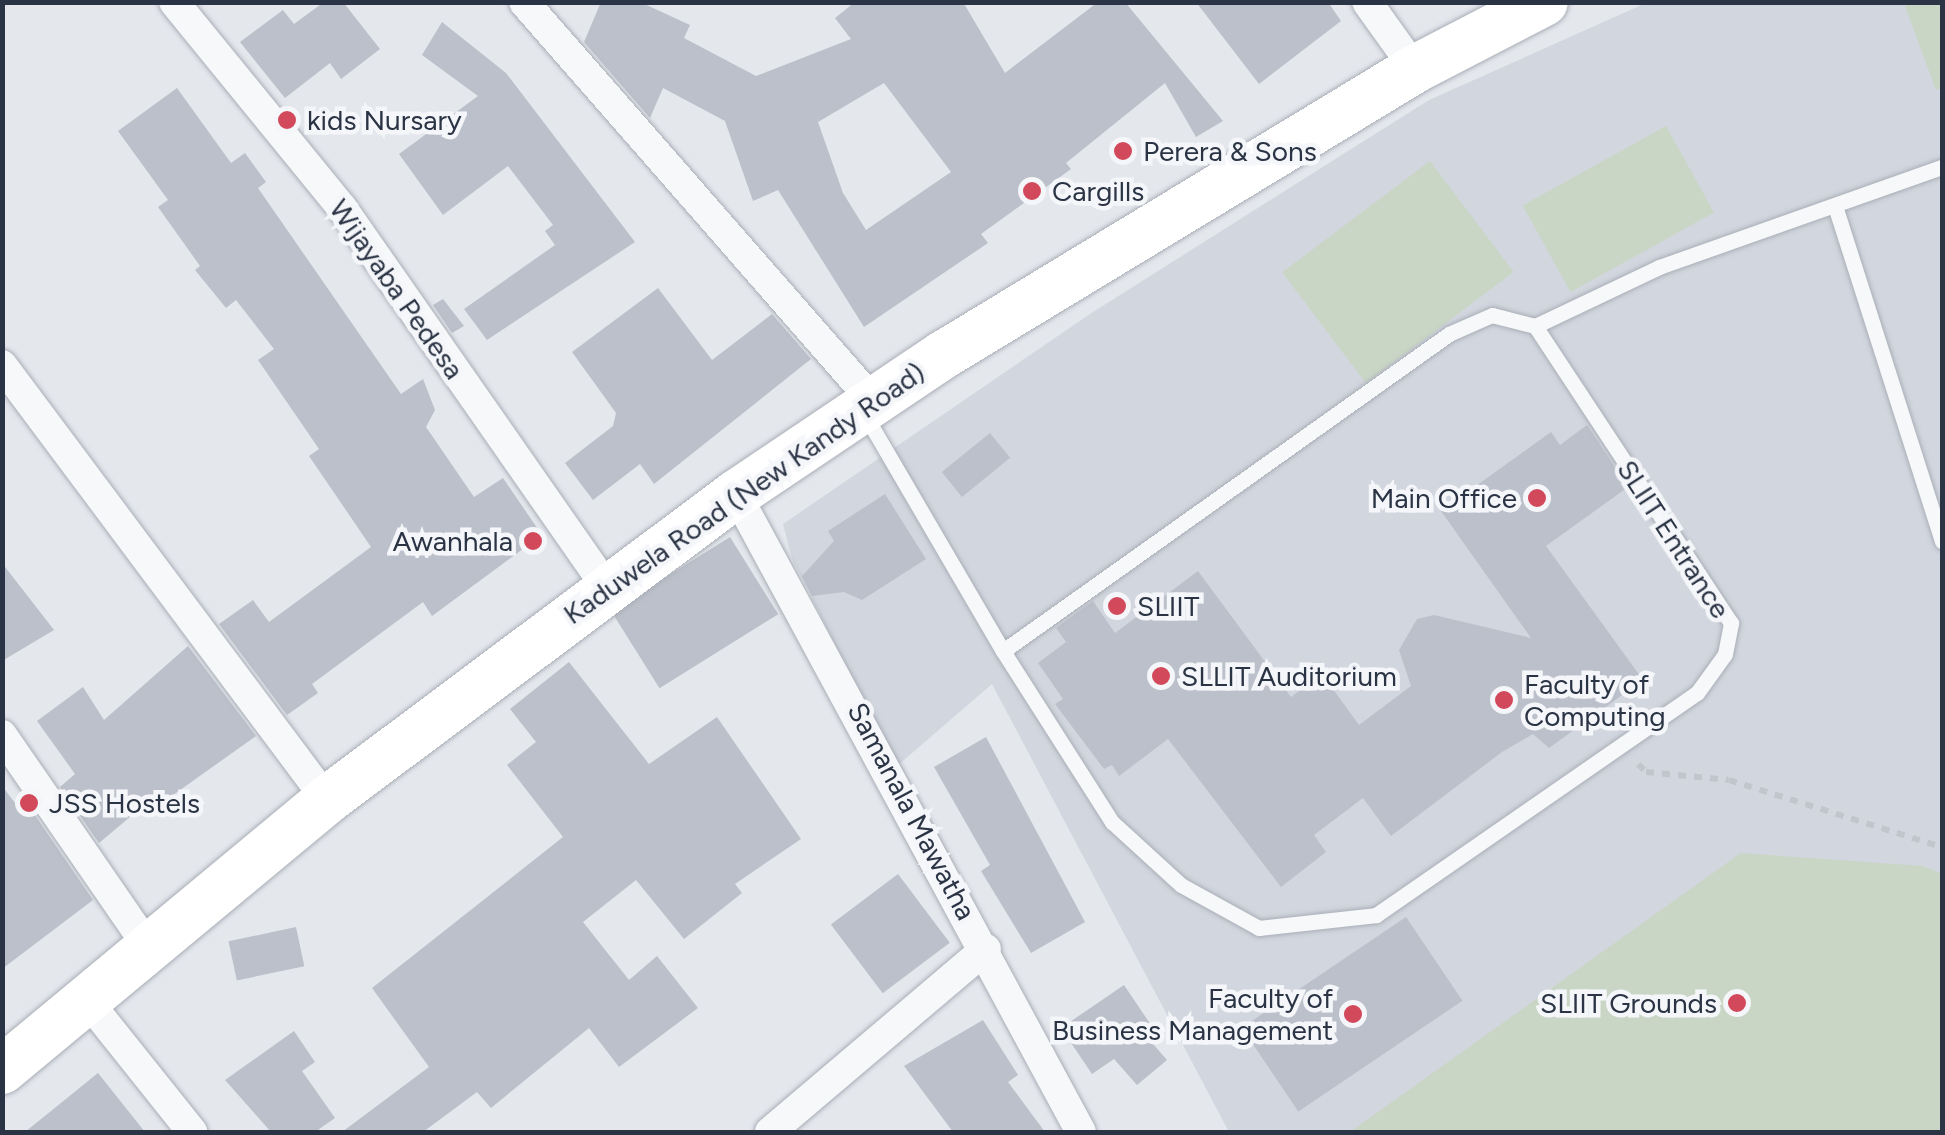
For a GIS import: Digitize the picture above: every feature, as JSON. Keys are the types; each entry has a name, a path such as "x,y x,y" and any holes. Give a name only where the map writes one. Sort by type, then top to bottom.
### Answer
{"main road":[{"name":"Kaduwela Road (New Kandy Road)","path":"2,1070 90,1004 327,800 606,586 736,494 867,404 1415,69 1544,2"}],"street":[{"name":"Wijayaba Pedesa","path":"174,2 342,208 606,586"},
{"path":"524,2 867,404"},
{"path":"1367,2 1415,69"},
{"path":"2,365 327,800"},
{"name":"Samanala Mawatha","path":"736,494 986,949 1081,1132"},
{"path":"2,734 151,951"},
{"path":"770,1132 986,949"},
{"path":"90,1004 192,1132"}],"lane":[{"path":"1003,651 1449,334 1492,315 1535,326 1658,267 1836,209 1942,167"},
{"path":"1836,209 1942,541"},
{"name":"SLIIT Entrance","path":"867,404 1003,651 1112,822 1180,885 1259,928 1376,915 1624,749 1697,693 1725,654 1731,623 1535,326"}],"path":[{"path":"1646,772 1730,780 1942,847"}],"shaded area":[{"path":"1646,3 1942,3 1942,1132 1229,1132 992,684 897,766 792,559 783,524 1090,314 1429,100"}],"green space":[{"path":"1904,3 1942,3 1942,88 1936,90"},
{"path":"1666,126 1714,213 1571,292 1523,206"},
{"path":"1430,161 1514,272 1366,383 1282,272"},
{"name":"SLIIT Grounds","path":"1741,853 1923,866 1942,874 1942,1132 1350,1132"}],"building":[{"path":"324,2 343,2 380,49 341,79 330,63 285,98 240,42 283,10 294,24"},
{"path":"601,2 640,2 690,25 684,38 756,76 851,39 835,18 855,2 963,2 1005,73 1098,2 1125,2 1223,121 1196,137 1165,83 1066,163 1071,169 981,234 988,243 864,327 778,190 753,201 725,121 663,88 650,118 584,42","holes":["884,83 951,172 866,230 843,193 818,122"]},
{"path":"1196,2 1328,2 1341,21 1259,84"},
{"path":"442,22 506,73 635,242 487,340 464,309 555,245 545,231 553,225 508,166 443,215 399,154 478,96 422,55"},
{"path":"177,88 231,163 245,153 266,182 258,188 401,394 423,379 435,410 426,427 474,497 503,478 542,535 432,616 423,602 312,684 318,693 287,715 219,624 253,600 269,622 371,547 309,456 319,449 258,360 274,349 236,300 226,308 195,270 200,266 158,207 168,200 118,131"},
{"path":"658,288 712,360 772,314 811,359 654,484 640,464 593,500 565,463 613,426 616,413 572,352"},
{"path":"443,299 464,326 452,333 433,305"},
{"path":"1587,425 1628,487 1546,546 1643,680 1549,748 1533,734 1502,752 1391,836 1363,798 1314,835 1326,852 1281,887 1168,739 1119,776 1112,765 1104,769 1055,704 1063,699 1038,663 1066,642 1056,628 1093,601 1115,633 1198,571 1291,697 1322,674 1359,725 1411,686 1399,650 1417,619 1434,615 1531,638 1441,511 1551,432 1560,445"},
{"path":"990,433 1010,458 962,497 942,472"},
{"path":"885,494 926,559 862,600 844,592 812,596 802,576 834,541 828,531"},
{"path":"730,537 778,614 659,688 611,611"},
{"path":"2,563 54,630 2,661"},
{"path":"188,646 256,736 166,800 161,791 99,843 60,787 75,774 37,721 83,687 104,720"},
{"path":"569,662 649,764 717,717 801,839 735,884 742,893 684,939 636,880 583,922 629,980 657,956 698,1008 619,1067 589,1028 491,1108 477,1092 423,1132 342,1132 429,1067 372,988 563,837 507,765 536,742 510,709"},
{"path":"986,737 1085,922 1031,953 981,871 990,865 934,767"},
{"path":"2,786 25,816 32,811 93,900 2,969"},
{"path":"898,874 950,943 883,993 831,925"},
{"name":"Faculty of Business Management","path":"1406,917 1462,1001 1298,1111 1242,1028"},
{"path":"296,927 304,966 237,980 229,941"},
{"path":"1124,985 1155,1031 1147,1037 1167,1060 1137,1085 1114,1059 1092,1074 1061,1028"},
{"path":"983,1020 1018,1075 1008,1082 1045,1132 953,1132 904,1066"},
{"path":"294,1031 315,1062 302,1071 335,1118 315,1132 271,1132 225,1080"},
{"path":"98,1073 145,1132 25,1132"}],"place":[{"name":"kids Nursary","path":"287,120"},
{"name":"Perera & Sons","path":"1123,151"},
{"name":"Cargills","path":"1032,191"},
{"name":"Main Office","path":"1537,498"},
{"name":"Awanhala","path":"533,541"},
{"name":"SLIIT","path":"1117,606"},
{"name":"SLLIT Auditorium","path":"1161,676"},
{"name":"Faculty of Computing","path":"1504,700"},
{"name":"JSS Hostels","path":"29,803"},
{"name":"SLIIT Grounds","path":"1737,1003"},
{"name":"Faculty of Business Management","path":"1353,1014"}]}
